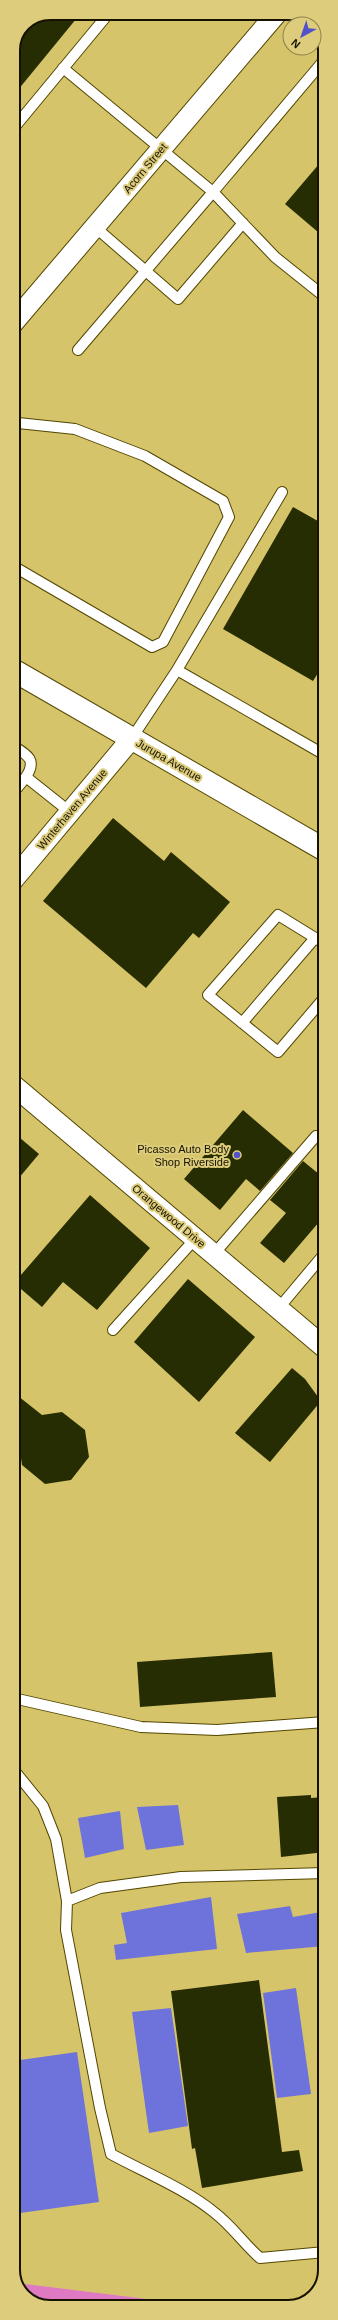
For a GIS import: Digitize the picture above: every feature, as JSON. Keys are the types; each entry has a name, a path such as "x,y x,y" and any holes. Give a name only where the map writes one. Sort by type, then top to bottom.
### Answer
{"main road":[{"name":"Jurupa Avenue","path":"20,674 318,846"}],"street":[{"name":"Acorn Street","path":"20,311 95,227 270,20"},
{"name":"Winterhaven Avenue","path":"20,872 132,738"},
{"name":"Orangewood Drive","path":"20,1091 318,1342"}],"lane":[{"path":"20,120 103,20"},
{"path":"78,350 318,67"},
{"path":"63,68 160,150 213,192 275,257 318,292"},
{"path":"95,227 178,299 243,224"},
{"path":"20,423 75,430 145,456 223,501 229,517 163,642 152,647 20,570"},
{"path":"132,738 177,670 282,492"},
{"path":"177,670 318,751"},
{"path":"20,750 31,760 31,769 20,784"},
{"path":"26,777 70,812"},
{"path":"318,940 278,915 208,996 278,1052 318,1005"},
{"path":"242,1023 315,938"},
{"path":"214,1254 316,1136"},
{"path":"113,1330 195,1239"},
{"path":"278,1309 318,1261"},
{"path":"20,1700 140,1727 217,1730 318,1723"},
{"path":"20,1778 43,1806 56,1839 67,1901 66,1930 100,2108 111,2154 175,2188 215,2213 246,2246 260,2258 318,2253"},
{"path":"67,1901 100,1888 181,1877 318,1873"}],"shaded area":[{"path":"50,20 282,20 282,56 318,56 318,2270 316,2282 311,2290 301,2297 292,2300 155,2300 23,2284 20,2274 20,50 22,38 33,25 38,22"},
{"path":"178,1805 184,1845 146,1850 137,1807"},
{"path":"120,1811 124,1849 85,1858 78,1818"},
{"path":"211,1897 217,1949 116,1960 114,1945 127,1943 121,1913"},
{"path":"290,1906 293,1917 318,1913 318,1947 246,1953 237,1914"},
{"path":"296,1988 311,2094 277,2098 263,1993"},
{"path":"171,2008 188,2126 149,2133 132,2012"},
{"path":"77,2052 99,2202 20,2213 20,2060"},
{"path":"23,2284 155,2300 48,2300 32,2294"}],"building":[{"path":"50,20 75,20 20,87 20,50 22,38 25,33 38,22"},
{"path":"318,165 318,232 285,204"},
{"path":"293,507 318,521 318,673 313,681 223,629"},
{"path":"113,818 164,861 171,852 230,902 199,938 193,933 146,988 43,901"},
{"path":"243,1110 293,1153 260,1191 246,1179 220,1210 184,1179"},
{"path":"20,1138 39,1154 20,1177"},
{"path":"303,1161 318,1173 318,1223 284,1263 260,1243 286,1213 270,1200"},
{"path":"90,1195 150,1248 97,1310 63,1282 42,1307 20,1288 20,1276"},
{"path":"188,1279 255,1337 199,1402 134,1342"},
{"path":"292,1368 305,1379 318,1397 318,1405 270,1462 235,1433"},
{"path":"20,1398 42,1415 62,1412 85,1430 89,1457 71,1480 45,1484 22,1465 20,1452"},
{"path":"272,1652 276,1697 140,1707 137,1662"},
{"path":"311,1795 311,1798 318,1798 318,1853 281,1857 277,1797"},
{"path":"259,1980 282,2152 299,2150 303,2171 202,2188 195,2148 192,2149 171,1991"}],"place":[{"name":"Picasso Auto Body Shop Riverside","path":"237,1155"}]}
